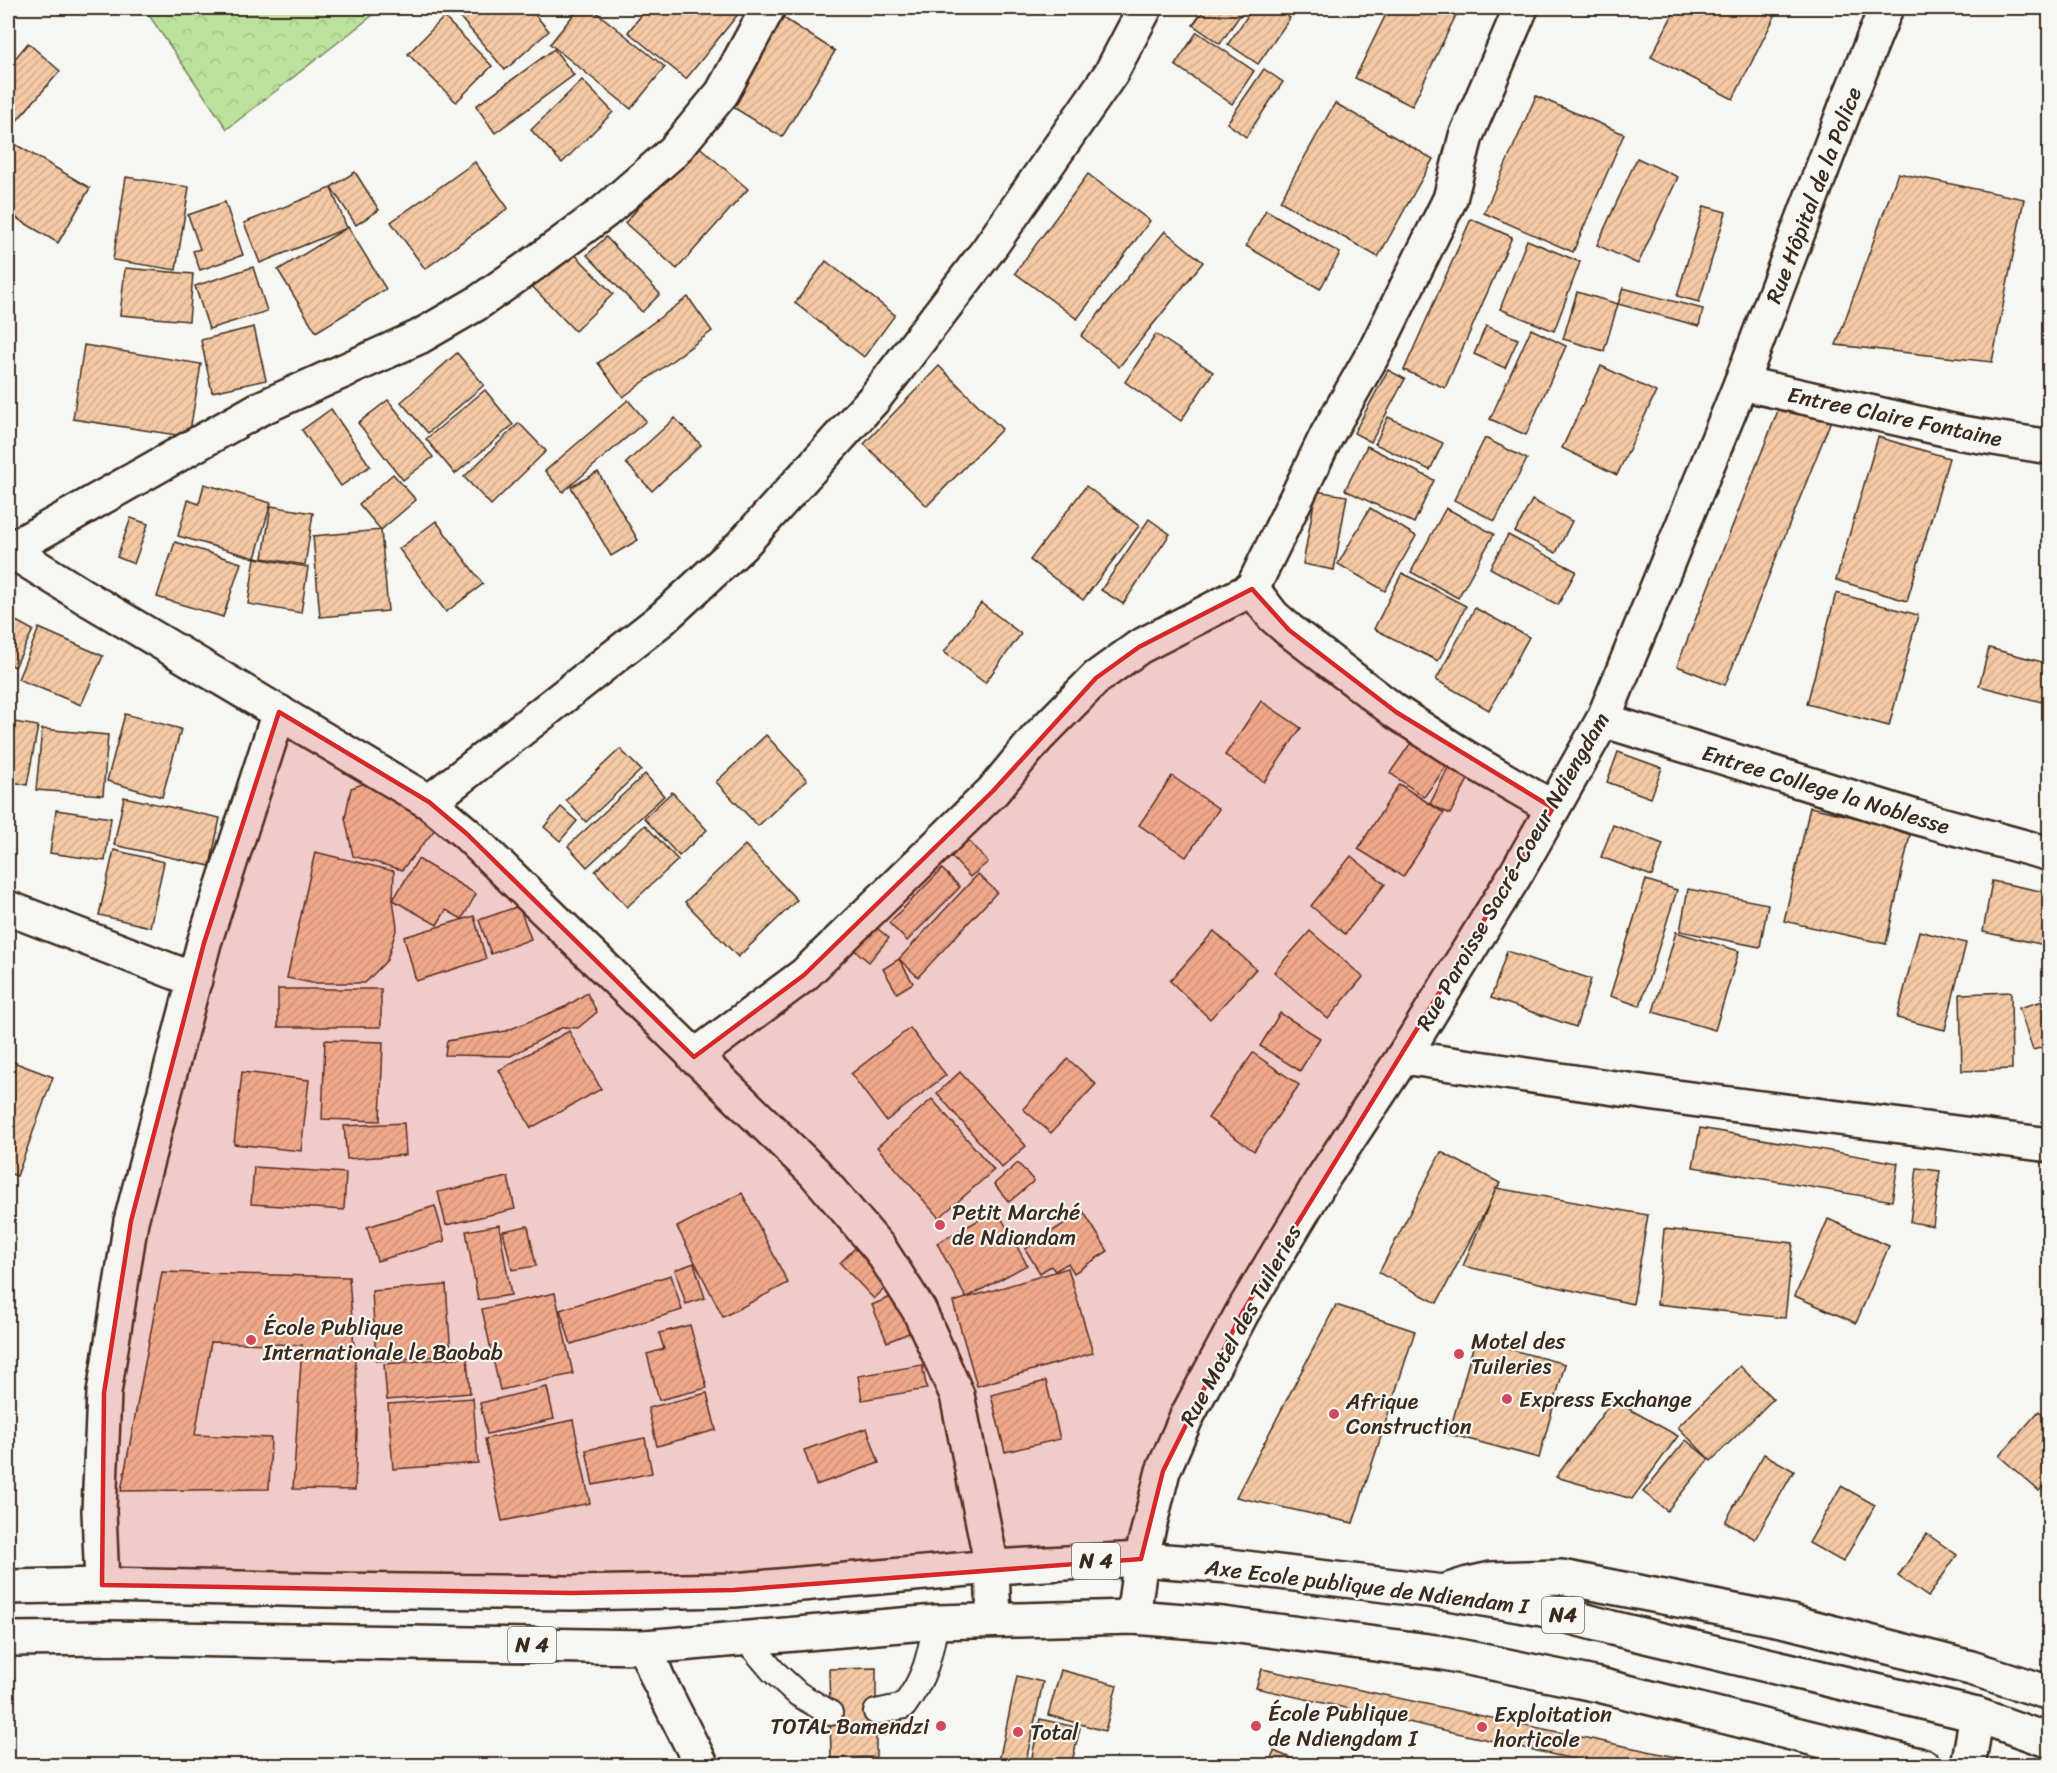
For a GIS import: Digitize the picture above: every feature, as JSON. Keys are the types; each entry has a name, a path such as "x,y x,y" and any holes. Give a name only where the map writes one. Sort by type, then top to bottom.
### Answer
{"main road":[{"path":"768,8 722,93 675,151 604,212 476,304 419,337 259,409 8,550 429,802 468,834 815,1173 880,1249 919,1310 957,1395 992,1567 993,1620"},
{"path":"429,802 662,619 741,546 874,399 988,250 1111,73 1145,8"},
{"path":"694,1057 804,975 993,791 1037,738 1096,678 1139,647 1252,589 1327,435 1376,349 1450,199 1466,136 1521,8"},
{"name":"Rue Hôpital de la Police","path":"1741,383 1846,106 1886,8"},
{"name":"Entree Claire Fontaine","path":"1741,383 1962,433 2049,447"},
{"name":"Rue Paroisse Sacré-Coeur Ndiengdam","path":"1403,1057 1516,872 1604,720 1741,383"},
{"path":"1252,589 1273,616 1288,630 1396,712 1465,757 1553,808"},
{"path":"102,1585 99,1511 104,1393 131,1221 229,862 279,712"},
{"name":"Entree College la Noblesse","path":"1604,720 1915,817 2049,854"},
{"path":"8,908 195,980"},
{"path":"1403,1057 1683,1098 2049,1145"},
{"name":"Rue Motel des Tuileries","path":"1133,1617 1142,1559 1164,1470 1186,1418 1242,1313 1303,1211 1403,1057"},
{"name":"N 4","path":"8,1587 102,1585 560,1593 734,1590 992,1567 1142,1559"},
{"name":"Axe Ecole publique de Ndiendam I","path":"1142,1559 1229,1566 1443,1592 1542,1609 1612,1628 1977,1715"},
{"path":"1443,1592 1485,1580 1561,1577 1791,1622 1971,1668 2049,1693"},
{"path":"1133,1617 1223,1624 1444,1653 1599,1685 1923,1766"},
{"name":"N 4","path":"8,1640 111,1638 645,1647 936,1622 1133,1617"},
{"path":"645,1647 658,1679 702,1766"},
{"path":"1968,1766 1977,1715"},
{"name":"N4","path":"1977,1715 2049,1741"}],"lane":[{"path":"876,1712 904,1706 920,1685 930,1656 936,1622"},
{"path":"745,1638 773,1671 798,1694 830,1713"}],"highlighted area":[{"path":"1252,589 1289,630 1396,712 1553,808 1242,1313 1163,1471 1141,1559 734,1590 572,1593 102,1585 104,1393 131,1221 204,943 279,712 429,802 467,834 694,1057 804,975 993,791 1096,678 1139,647"}],"green space":[{"path":"144,8 382,8 227,129"}],"building":[{"path":"452,8 529,8 549,31 505,70"},
{"path":"579,8 591,8 665,67 631,109 550,44"},
{"path":"647,8 743,8 686,79 628,32"},
{"path":"1205,8 1245,8 1220,44 1193,25"},
{"path":"1253,8 1275,8 1290,18 1258,64 1228,44"},
{"path":"1389,8 1449,8 1458,11 1412,106 1355,78"},
{"path":"1676,8 1779,8 1733,99 1651,57"},
{"path":"444,17 492,66 456,102 408,54"},
{"path":"782,17 835,51 782,137 728,104"},
{"path":"1197,32 1254,71 1232,104 1175,65"},
{"path":"28,43 60,71 8,131 8,67"},
{"path":"554,49 574,75 495,133 476,106"},
{"path":"1264,69 1283,82 1246,137 1227,123"},
{"path":"582,80 613,112 562,163 531,130"},
{"path":"1536,96 1624,134 1573,252 1484,213"},
{"path":"1335,103 1433,159 1378,257 1280,201"},
{"path":"8,140 90,188 58,243 8,213"},
{"path":"695,143 748,189 677,269 625,223"},
{"path":"1637,158 1678,177 1638,264 1597,245"},
{"path":"475,162 508,208 425,269 391,222"},
{"path":"355,172 379,210 356,225 331,187"},
{"path":"1898,173 2024,199 1992,362 1836,345"},
{"path":"1088,174 1150,221 1077,319 1015,273"},
{"path":"126,177 189,187 176,270 113,260"},
{"path":"331,188 347,228 260,263 244,223"},
{"path":"225,202 243,255 200,270 193,251 200,249 188,215"},
{"path":"1704,206 1726,212 1699,302 1677,296"},
{"path":"1266,210 1340,253 1320,289 1246,246"},
{"path":"1471,219 1512,237 1445,388 1404,370"},
{"path":"348,227 386,289 316,332 278,270"},
{"path":"1165,231 1203,262 1119,367 1081,336"},
{"path":"606,237 660,294 642,312 587,255"},
{"path":"1527,240 1580,262 1554,331 1500,309"},
{"path":"566,245 613,294 575,331 528,282"},
{"path":"826,261 895,315 864,357 795,303"},
{"path":"253,267 267,311 209,329 195,286"},
{"path":"125,268 193,274 189,321 120,315"},
{"path":"1623,288 1703,309 1699,326 1618,304"},
{"path":"1577,292 1618,304 1604,351 1563,339"},
{"path":"688,297 712,331 623,397 598,363"},
{"path":"1486,326 1518,339 1505,368 1474,354"},
{"path":"254,327 266,380 212,392 201,340"},
{"path":"1531,329 1566,346 1526,435 1490,419"},
{"path":"1156,334 1213,372 1181,421 1125,382"},
{"path":"84,345 201,364 189,437 73,419"},
{"path":"457,353 484,385 428,433 401,402"},
{"path":"939,366 1002,429 927,506 864,444"},
{"path":"1601,366 1656,392 1617,475 1562,448"},
{"path":"1388,370 1405,379 1371,442 1354,433"},
{"path":"485,390 513,425 455,474 426,439"},
{"path":"1785,393 1834,413 1725,685 1677,666"},
{"path":"388,400 433,457 403,480 358,423"},
{"path":"628,400 646,421 563,492 545,471"},
{"path":"331,409 370,466 341,486 302,430"},
{"path":"1388,417 1443,443 1430,470 1375,444"},
{"path":"675,418 701,445 652,491 626,463"},
{"path":"519,423 546,451 491,505 464,477"},
{"path":"1878,437 1949,458 1907,601 1836,580"},
{"path":"1485,438 1527,459 1495,521 1454,500"},
{"path":"1367,446 1434,480 1414,523 1345,490"},
{"path":"598,472 638,540 611,556 571,487"},
{"path":"393,474 416,500 381,530 359,504"},
{"path":"204,484 271,503 255,558 178,536 188,500 199,504"},
{"path":"1086,486 1139,526 1083,600 1030,560"},
{"path":"1316,491 1347,496 1334,570 1303,564"},
{"path":"1532,500 1572,521 1556,553 1515,532"},
{"path":"271,506 313,513 305,565 263,558"},
{"path":"1370,508 1416,536 1385,591 1338,564"},
{"path":"1446,508 1494,534 1458,598 1411,572"},
{"path":"131,518 148,524 134,564 117,557"},
{"path":"1149,519 1170,534 1123,604 1101,590"},
{"path":"436,521 483,584 446,612 399,549"},
{"path":"381,530 388,611 320,617 313,536"},
{"path":"1508,535 1576,571 1558,605 1490,568"},
{"path":"175,542 241,563 223,617 157,597"},
{"path":"255,558 308,567 301,613 248,604"},
{"path":"1402,573 1466,606 1438,661 1374,629"},
{"path":"1836,593 1918,615 1889,726 1807,704"},
{"path":"981,603 1021,634 985,683 944,652"},
{"path":"1475,608 1529,637 1489,710 1436,680"},
{"path":"16,621 33,630 15,667 8,663 8,638"},
{"path":"39,628 103,656 81,705 18,679"},
{"path":"1989,648 2050,664 2050,704 1979,686"},
{"path":"1261,701 1301,728 1264,782 1225,755"},
{"path":"125,714 181,729 162,797 107,781"},
{"path":"8,721 38,726 27,785 8,781"},
{"path":"42,729 108,735 103,795 36,790"},
{"path":"1419,731 1454,756 1424,797 1390,773"},
{"path":"766,735 807,780 758,826 716,782"},
{"path":"620,749 641,770 586,822 566,800"},
{"path":"1618,752 1662,768 1651,798 1607,782"},
{"path":"1454,756 1475,766 1450,814 1430,804"},
{"path":"645,774 664,796 587,867 568,846"},
{"path":"1172,776 1219,809 1186,857 1139,825"},
{"path":"374,780 437,827 402,870 353,856 345,818 351,788"},
{"path":"1399,784 1444,813 1403,877 1358,849"},
{"path":"672,792 707,830 679,856 644,818"},
{"path":"124,797 220,818 210,866 114,845"},
{"path":"561,807 577,821 560,841 544,827"},
{"path":"1810,807 1911,830 1886,944 1784,921"},
{"path":"56,810 111,818 105,861 50,853"},
{"path":"645,825 678,860 627,907 595,871"},
{"path":"1613,825 1663,844 1652,876 1601,857"},
{"path":"964,836 988,862 970,877 948,853"},
{"path":"745,845 797,900 738,957 685,902"},
{"path":"114,850 164,862 150,927 99,915"},
{"path":"315,852 394,871 393,900 397,927 387,960 365,983 312,983 287,978"},
{"path":"1351,856 1385,884 1345,934 1311,906"},
{"path":"418,859 476,894 462,919 446,910 437,925 393,900"},
{"path":"942,869 960,887 907,941 889,923"},
{"path":"978,874 997,892 918,977 899,959"},
{"path":"1646,880 1677,890 1640,1006 1610,996"},
{"path":"1992,881 2050,893 2050,946 1983,932"},
{"path":"1688,889 1768,904 1760,947 1680,931"},
{"path":"519,906 531,939 491,954 479,920"},
{"path":"474,916 486,959 416,981 404,937"},
{"path":"866,919 889,938 869,962 847,944"},
{"path":"1214,931 1256,969 1210,1019 1170,981"},
{"path":"1310,931 1363,977 1328,1019 1274,972"},
{"path":"1919,931 1966,943 1945,1030 1897,1018"},
{"path":"1676,932 1739,951 1715,1030 1653,1012"},
{"path":"1507,951 1591,979 1576,1027 1491,998"},
{"path":"899,959 913,983 897,993 883,969"},
{"path":"278,989 381,989 381,1027 278,1027"},
{"path":"2011,992 2012,1069 1962,1071 1960,994"},
{"path":"587,993 597,1012 578,1028 563,1027 511,1056 445,1055 447,1041 506,1031 567,1006"},
{"path":"2043,1001 2050,1021 2050,1045 2033,1050 2019,1008"},
{"path":"1280,1013 1320,1038 1300,1071 1260,1046"},
{"path":"910,1028 946,1075 886,1121 851,1074"},
{"path":"569,1031 601,1089 531,1128 499,1070"},
{"path":"325,1040 383,1042 380,1121 322,1119"},
{"path":"1253,1053 1299,1085 1254,1151 1208,1118"},
{"path":"1068,1059 1096,1084 1051,1133 1023,1109"},
{"path":"8,1060 53,1077 17,1176 8,1173"},
{"path":"242,1072 309,1080 301,1151 234,1144"},
{"path":"960,1072 1026,1146 1002,1168 937,1093"},
{"path":"932,1099 994,1170 939,1218 877,1147"},
{"path":"404,1123 406,1155 347,1159 344,1126"},
{"path":"1700,1128 1898,1163 1892,1201 1693,1167"},
{"path":"1441,1152 1500,1183 1437,1303 1379,1273"},
{"path":"1018,1163 1034,1181 1009,1202 994,1184"},
{"path":"254,1167 346,1173 344,1210 251,1204"},
{"path":"1917,1168 1940,1171 1933,1226 1910,1222"},
{"path":"508,1177 515,1209 446,1225 438,1192"},
{"path":"1496,1188 1648,1215 1633,1304 1463,1266"},
{"path":"742,1193 788,1283 723,1317 677,1227"},
{"path":"435,1206 445,1241 377,1261 367,1227"},
{"path":"997,1210 1027,1265 966,1298 937,1243"},
{"path":"1083,1211 1108,1251 1074,1273 1068,1263 1055,1271 1051,1266 1040,1273 1025,1249"},
{"path":"1828,1219 1889,1246 1856,1323 1795,1296"},
{"path":"499,1225 511,1295 478,1300 466,1231"},
{"path":"528,1226 536,1266 512,1270 503,1231"},
{"path":"1664,1229 1793,1243 1785,1318 1657,1304"},
{"path":"855,1248 889,1284 874,1299 840,1263"},
{"path":"694,1263 705,1298 686,1304 675,1270"},
{"path":"1068,1268 1093,1353 977,1386 953,1302"},
{"name":"École Publique Internationale le Baobab","path":"162,1272 349,1277 358,1404 355,1490 293,1489 302,1345 211,1342 195,1435 271,1438 269,1489 121,1491"},
{"path":"671,1275 682,1310 571,1344 560,1310"},
{"path":"446,1285 451,1355 376,1361 372,1291"},
{"path":"555,1293 573,1374 500,1390 482,1309"},
{"path":"900,1293 916,1330 887,1342 872,1305"},
{"name":"Afrique Construction","path":"1336,1305 1415,1331 1353,1523 1236,1497"},
{"path":"690,1325 707,1388 659,1400 647,1354 664,1349 659,1333"},
{"name":"Express Exchange","path":"1475,1340 1565,1364 1539,1458 1449,1434"},
{"path":"467,1357 470,1393 387,1400 384,1364"},
{"path":"922,1365 927,1389 862,1400 858,1376"},
{"path":"1740,1366 1773,1399 1711,1461 1678,1427"},
{"path":"1046,1381 1060,1439 1005,1452 991,1395"},
{"path":"547,1387 554,1419 487,1434 480,1403"},
{"path":"707,1393 716,1430 657,1446 648,1408"},
{"path":"473,1398 478,1463 393,1469 388,1404"},
{"path":"1613,1400 1678,1436 1632,1499 1556,1477"},
{"path":"2039,1411 2050,1421 2050,1480 2039,1491 1999,1456"},
{"path":"573,1420 590,1503 502,1521 485,1439"},
{"path":"867,1428 879,1463 816,1485 804,1450"},
{"path":"645,1438 652,1473 593,1485 586,1450"},
{"path":"1686,1440 1709,1459 1667,1511 1643,1492"},
{"path":"1764,1454 1794,1471 1755,1539 1725,1522"},
{"path":"1841,1486 1875,1505 1843,1562 1809,1543"},
{"path":"1927,1534 1957,1555 1928,1597 1898,1576"},
{"path":"876,1668 876,1757 831,1758 829,1669"},
{"name":"Exploitation horticole","path":"1262,1669 1718,1766 1604,1766 1256,1688"},
{"path":"1061,1670 1117,1685 1105,1731 1048,1715"},
{"path":"1017,1676 1043,1682 1025,1766 998,1766"},
{"path":"1040,1719 1080,1728 1071,1766 1030,1766"},
{"path":"1274,1751 1309,1766 1268,1766"}],"place":[{"name":"Petit Marché de Ndiandam","path":"940,1225"},
{"name":"École Publique Internationale le Baobab","path":"251,1340"},
{"name":"Motel des Tuileries","path":"1459,1354"},
{"name":"Express Exchange","path":"1507,1399"},
{"name":"Afrique Construction","path":"1334,1414"},
{"name":"TOTAL Bamendzi","path":"941,1726"},
{"name":"École Publique de Ndiengdam I","path":"1256,1726"},
{"name":"Exploitation horticole","path":"1482,1727"},
{"name":"Total","path":"1018,1732"}]}
